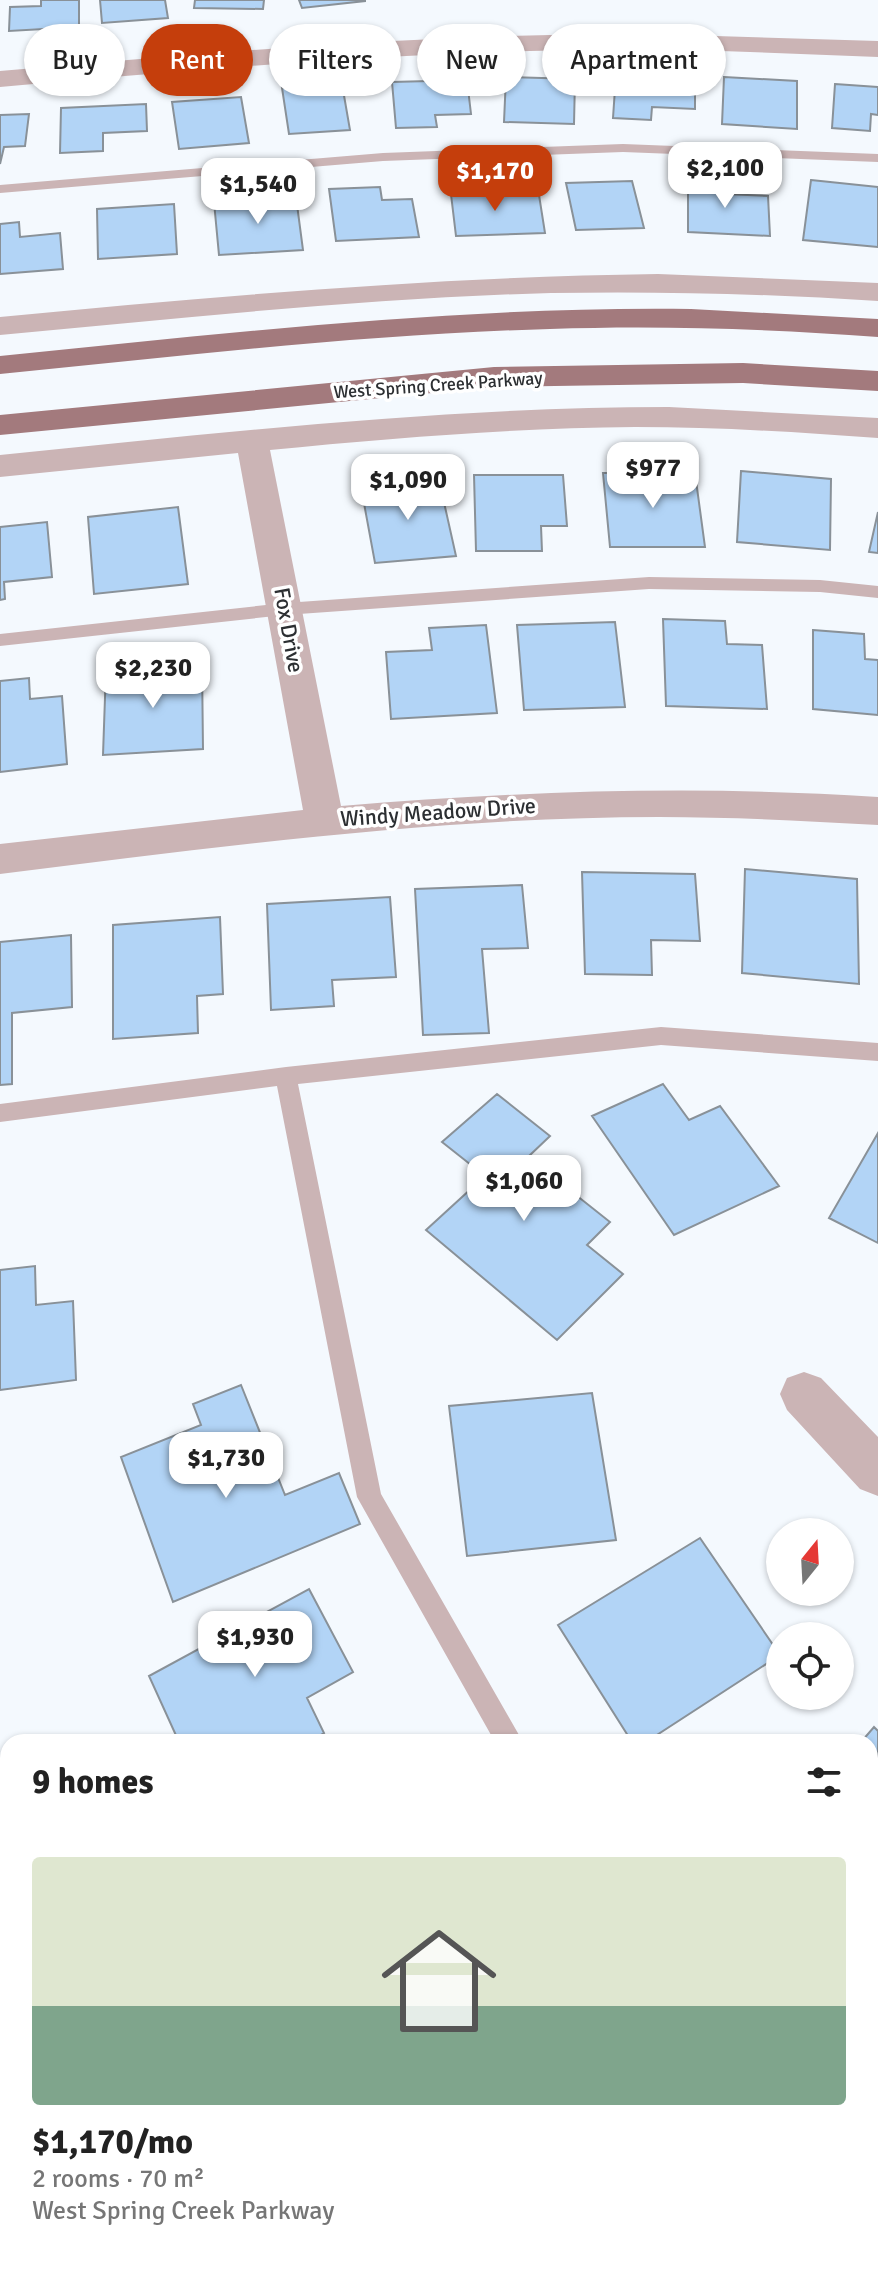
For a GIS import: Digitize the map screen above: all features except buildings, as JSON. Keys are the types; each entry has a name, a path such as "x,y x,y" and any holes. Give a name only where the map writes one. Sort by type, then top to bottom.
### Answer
{"main road":[{"path":"0,365 449,325 612,318 731,319 878,328"},
{"name":"West Spring Creek Parkway","path":"0,425 494,377 743,373 878,381"}],"street":[{"path":"0,79 252,57 483,44 655,41 878,49"},
{"path":"0,326 378,290 647,282 878,292"},
{"name":"West Spring Creek Parkway","path":"0,466 252,440 601,418 711,418 878,428"},
{"name":"Fox Drive","path":"252,440 324,820"},
{"name":"Windy Meadow Drive","path":"0,859 324,820 620,801 787,803 878,811"},
{"path":"804,1394 878,1472"}],"lane":[{"path":"0,189 383,157 623,148 878,158"},
{"path":"0,640 285,609 649,583 820,586 878,592"},
{"path":"0,1113 286,1076 661,1036 878,1052"},
{"path":"286,1076 369,1497 505,1734"}]}
